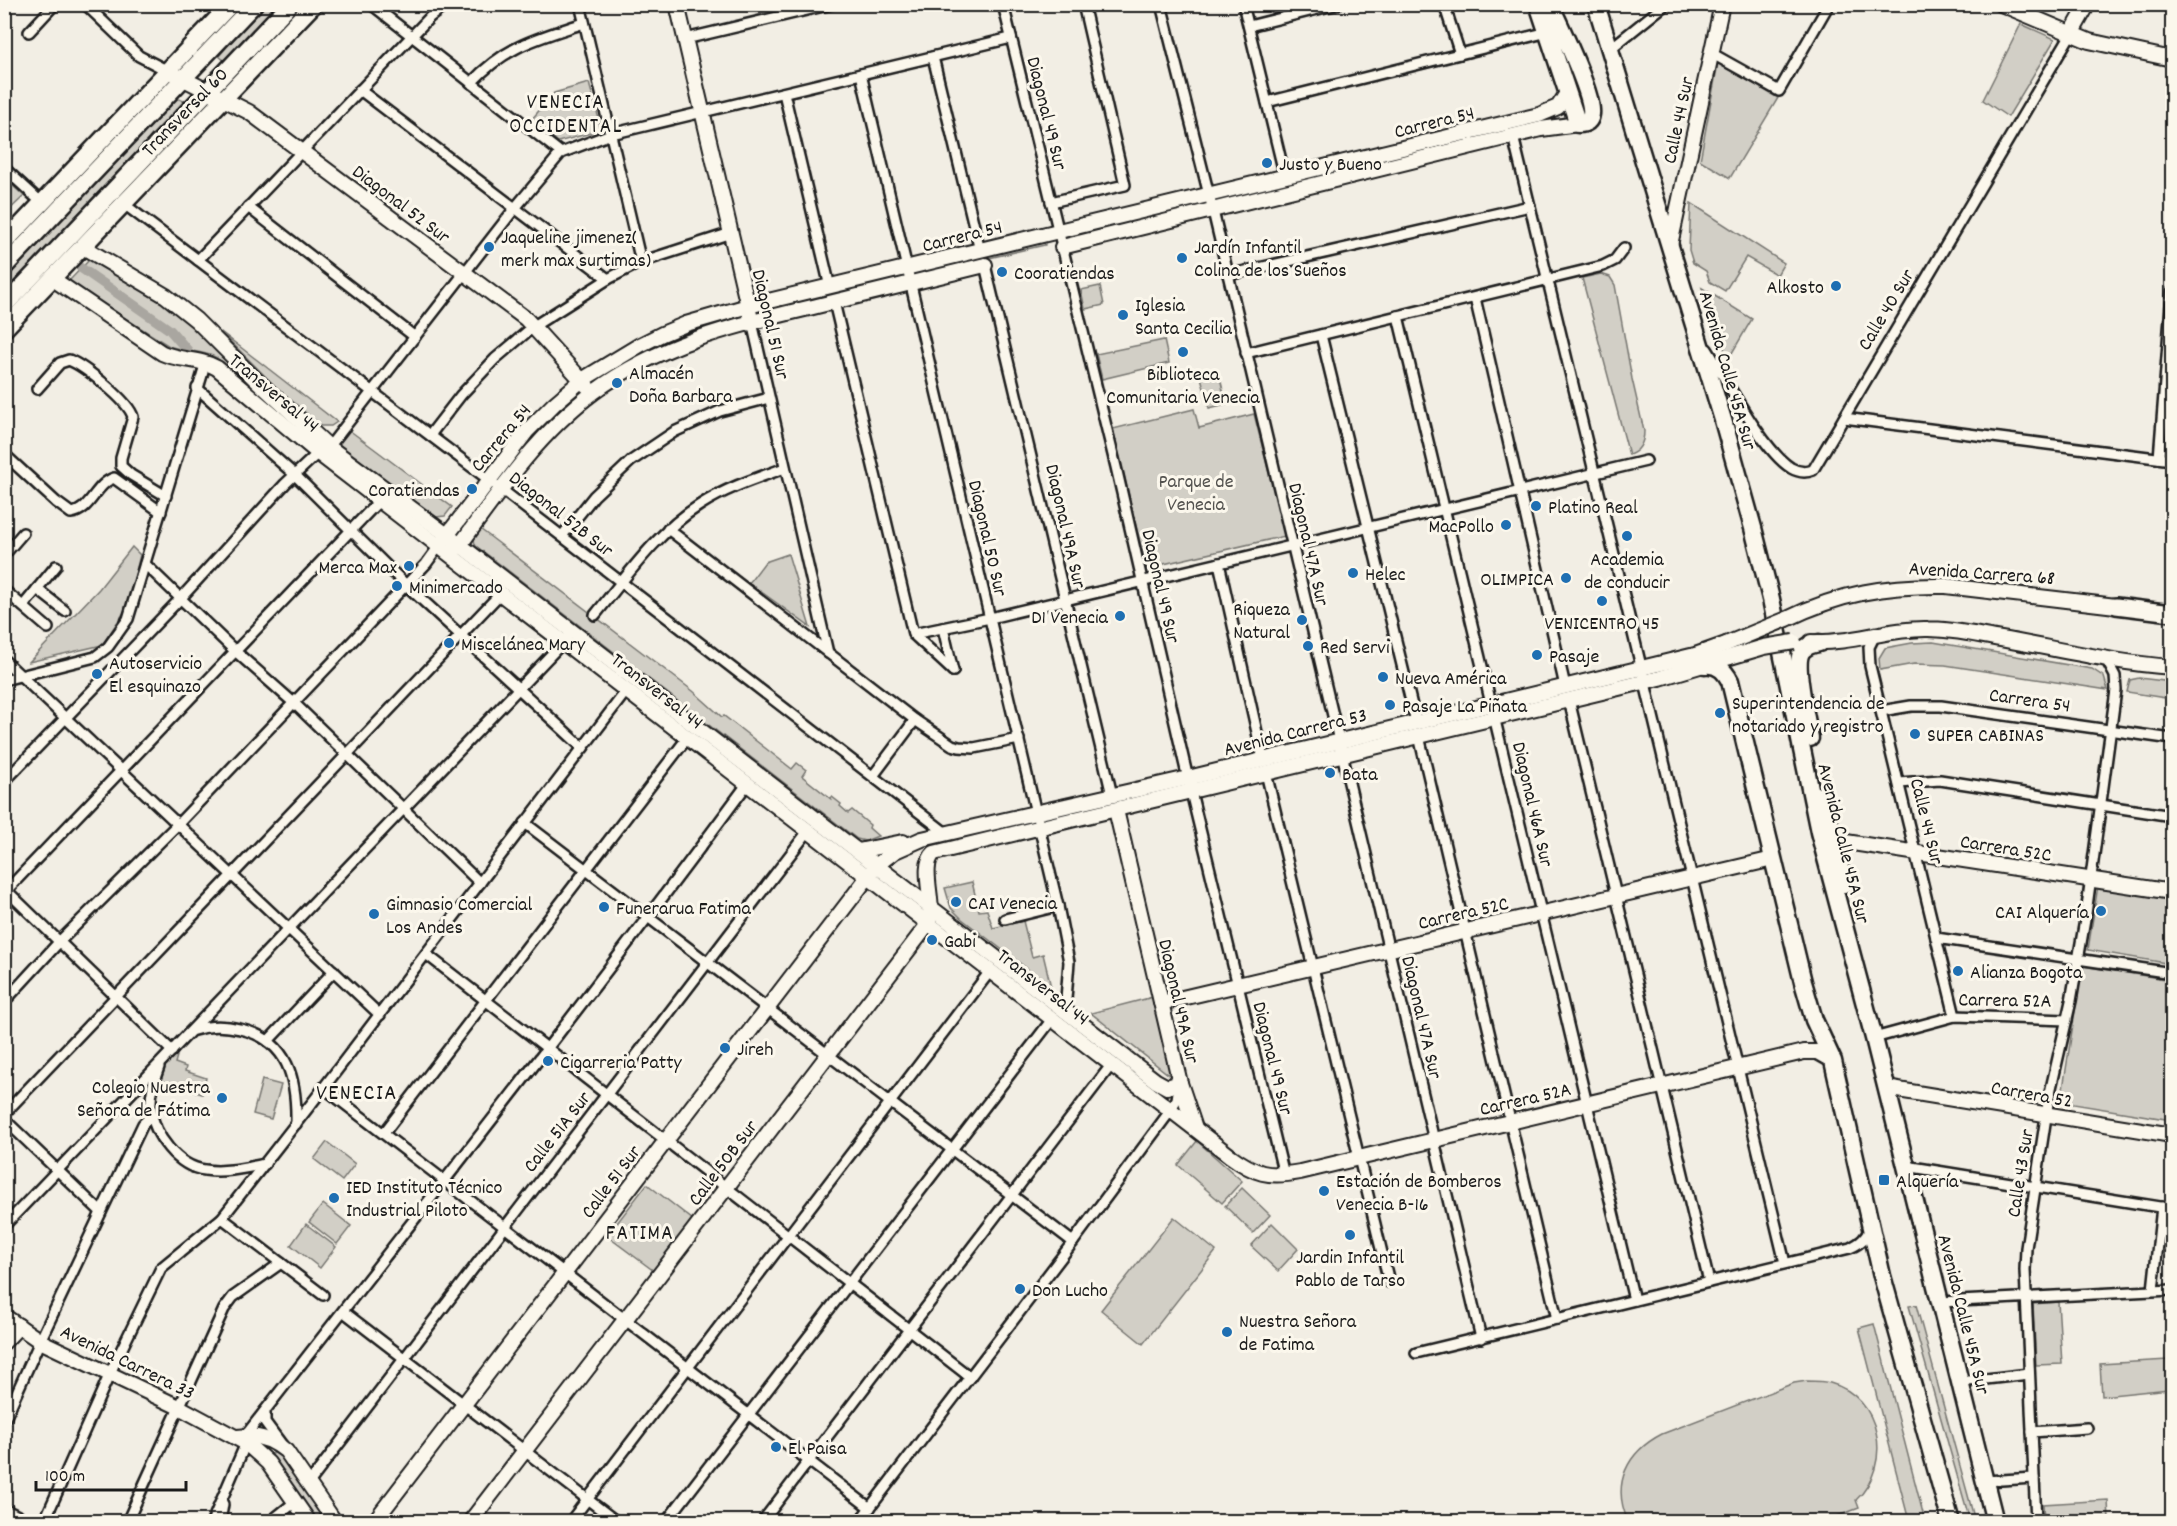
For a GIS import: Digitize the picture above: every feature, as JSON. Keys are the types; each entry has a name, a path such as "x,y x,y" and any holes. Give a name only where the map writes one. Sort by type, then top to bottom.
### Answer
{"highway":[{"name":"Transversal 60","path":"47,209 121,119 231,4"},
{"name":"Transversal 60","path":"47,209 96,171 254,4"},
{"name":"Transversal 60","path":"78,241 124,204 314,4"},
{"path":"1538,4 1581,124 1589,121 1591,107 1575,61 1550,4"},
{"name":"Avenida Calle 45A Sur","path":"1596,4 1723,420 1771,599 1819,832 1874,1038 1995,1521"},
{"name":"Transversal 60","path":"78,241 121,183 287,8"},
{"path":"273,48 287,8"},
{"path":"96,171 121,119"},
{"path":"121,183 164,163"},
{"path":"4,243 47,209"},
{"path":"4,267 47,209"},
{"path":"4,329 53,279 78,241"},
{"path":"4,306 78,241"},
{"path":"1819,643 1805,648 1799,664 1811,744 1856,938 1874,1038"},
{"path":"1705,665 1710,664 1721,669 1730,681 1809,1002 1820,1034 1833,1061 1896,1329 1951,1521"}],"main road":[{"name":"Avenida Carrera 68","path":"2116,606 2172,613"}],"street":[{"path":"29,32 55,4"},
{"path":"85,4 139,56 168,71"},
{"path":"371,4 561,153"},
{"path":"198,260 411,36 447,4"},
{"path":"580,4 641,262"},
{"name":"Diagonal 51 Sur","path":"677,4 828,653"},
{"path":"685,39 832,4"},
{"name":"Diagonal 49 Sur","path":"1003,4 1284,1175"},
{"path":"1051,202 1125,185 1083,4"},
{"name":"Diagonal 47A Sur","path":"1161,4 1213,211 1481,1338"},
{"path":"1243,4 1286,177"},
{"path":"1249,26 1338,4"},
{"path":"1444,4 1460,54"},
{"path":"1610,49 1666,4"},
{"name":"Calle 44 Sur","path":"1670,244 1722,4"},
{"path":"1711,53 1779,91 1829,4"},
{"path":"2001,4 2089,40 2172,59"},
{"name":"Calle 40 Sur","path":"1696,331 1754,425 1778,458 1791,468 1802,472 1813,470 2088,4"},
{"path":"471,83 489,64 521,44 584,23"},
{"path":"1267,102 1548,32"},
{"path":"4,782 181,598 295,475 324,450 561,153 610,134 1011,38"},
{"path":"933,57 980,251"},
{"name":"Diagonal 52 Sur","path":"168,71 249,112 534,326 593,392"},
{"name":"Diagonal 50 Sur","path":"861,74 1058,906 1069,962 1059,1014"},
{"path":"360,90 608,279"},
{"path":"784,93 830,287"},
{"name":"Carrera 54","path":"444,544 527,431 554,404 582,380 640,345 686,324 748,306 1539,115 1558,107 1568,93"},
{"name":"Carrera 54","path":"1062,247 1555,126 1581,124"},
{"path":"1513,136 1785,1263"},
{"path":"1354,176 1362,159"},
{"path":"4,168 47,209"},
{"name":"Diagonal 52B Sur","path":"124,204 502,489 946,833"},
{"path":"1228,276 1530,206"},
{"path":"248,207 415,337"},
{"path":"430,435 461,395 488,366 534,326 608,279 641,262 731,233"},
{"name":"Transversal 44","path":"78,241 166,296 196,320 324,450 379,501 444,544 460,545 569,637 627,690 809,830 873,871 1059,1014 1112,1064 1229,1155"},
{"path":"1246,353 1607,265 1615,260 1624,248"},
{"name":"Carrera 54","path":"460,545 539,444 593,392 670,347 752,322 985,265"},
{"name":"Diagonal 49A Sur","path":"985,265 1112,795"},
{"name":"Transversal 44","path":"53,279 162,353 206,362 217,368 444,544 501,593 569,637 858,850 873,871"},
{"path":"2159,458 2172,292"},
{"path":"1474,298 1709,1282"},
{"path":"834,302 913,634 953,671 943,628"},
{"name":"Diagonal 46A Sur","path":"1398,316 1634,1300"},
{"path":"1321,335 1416,722"},
{"path":"37,389 60,363 69,360 113,391 128,405 133,417 121,458 121,466 131,475 166,496"},
{"path":"4,680 95,657 108,647 128,619 206,362"},
{"path":"197,388 295,475 460,637 583,748"},
{"path":"562,536 594,496 631,461 674,432 720,411 769,398"},
{"path":"1844,418 2172,460"},
{"path":"4,454 71,513 78,512 89,503 104,482 114,478 161,512"},
{"path":"913,634 990,618 1646,461"},
{"path":"595,615 668,529 701,504 738,486 785,468"},
{"path":"172,1051 5,890 122,771 379,501"},
{"path":"668,529 915,720 952,745 974,748 1018,739"},
{"path":"4,555 23,533"},
{"path":"4,1002 60,941 178,824 444,544"},
{"path":"1219,563 1263,759"},
{"path":"145,564 480,883"},
{"path":"23,606 56,566"},
{"name":"Avenida Carrera 68","path":"1728,650 1821,603 1851,594 1885,588 1918,585 1946,586 2116,606"},
{"path":"37,589 65,611"},
{"path":"4,590 48,628"},
{"path":"4,1114 348,756 501,593"},
{"path":"1728,650 1794,642 1847,641 1913,629 1947,630 2106,659 2172,667"},
{"name":"Calle 44 Sur","path":"1875,635 1870,643 1869,658 1955,1016"},
{"path":"4,1226 569,637"},
{"path":"108,647 121,660"},
{"name":"Avenida Carrera 53","path":"1643,675 1695,655 1728,650"},
{"name":"Avenida Carrera 53","path":"873,871 895,851 922,839 1112,795 1266,774 1419,736 1493,711 1643,675 1705,665 1728,650"},
{"name":"Calle 43 Sur","path":"2036,1521 2026,1298 2026,1248 2046,1115 2078,959 2111,730 2116,682 2113,670 2106,659"},
{"path":"4,660 380,1015"},
{"path":"44,1521 161,1268 222,1218 380,1015 627,690"},
{"name":"Carrera 54","path":"1881,711 1911,706 1941,706 2172,740"},
{"name":"Avenida Carrera 53","path":"930,916 928,863 934,853 1116,810 1263,759 1416,722 1493,711"},
{"path":"873,776 915,720"},
{"path":"1419,736 1557,1319"},
{"path":"384,1133 688,737"},
{"path":"1266,774 1389,1282"},
{"path":"1899,783 1940,780 2172,816"},
{"path":"212,1521 224,1496 244,1438 445,1181 748,783"},
{"name":"Diagonal 49A Sur","path":"1116,810 1180,1083 1196,1129"},
{"path":"525,823 1073,1242"},
{"name":"Calle 51A Sur","path":"309,1483 809,830"},
{"path":"858,850 922,839"},
{"name":"Carrera 52C","path":"1833,840 2172,892"},
{"name":"Carrera 52C","path":"1161,1003 1773,859"},
{"name":"Calle 51 Sur","path":"374,1521 873,871"},
{"path":"1005,919 1058,906"},
{"name":"Transversal 44","path":"930,916 991,970 1156,1081 1167,1087 1180,1083"},
{"name":"Calle 50B Sur","path":"470,1521 828,1055 930,916"},
{"path":"1936,938 2172,973"},
{"path":"426,954 970,1377"},
{"path":"570,1521 991,970"},
{"path":"268,1041 334,971"},
{"path":"666,1521 952,1149 1059,1014"},
{"name":"Carrera 52A","path":"1874,1038 1955,1016 2067,1020"},
{"path":"192,1030 209,1025 231,1027 250,1031 268,1041 285,1059 292,1074 295,1088 296,1124"},
{"name":"Carrera 52A","path":"1229,1155 1255,1172 1273,1176 1284,1175 1804,1052 1817,1052 1833,1061"},
{"path":"160,1064 152,1091 152,1115 166,1146 185,1162 203,1170 225,1171 265,1164"},
{"path":"762,1521 1112,1064"},
{"path":"859,1521 1171,1110 1177,1099 1180,1083"},
{"path":"324,1088 870,1508"},
{"name":"Carrera 52","path":"1886,1088 2172,1135"},
{"path":"4,1422 143,1124 152,1115"},
{"path":"4,1119 101,1212"},
{"path":"1906,1166 2172,1209"},
{"path":"2153,1290 2162,1207"},
{"path":"222,1218 323,1295"},
{"path":"1416,1353 1859,1244 1871,1227"},
{"path":"127,1521 228,1302 241,1290 281,1263"},
{"path":"1940,1302 2172,1290"},
{"path":"344,1312 617,1521"},
{"name":"Avenida Carrera 33","path":"4,1316 40,1341 244,1438 268,1463 309,1521"},
{"path":"4,1342 20,1326"},
{"path":"1960,1382 2029,1374"},
{"path":"265,1411 265,1422 286,1451"},
{"path":"2032,1432 2087,1428"},
{"name":"Avenida Carrera 33","path":"244,1438 268,1439 286,1451 335,1521"},
{"path":"1985,1481 2034,1478"},
{"path":"220,1521 224,1496"},
{"path":"270,1521 295,1502"},
{"path":"4,1509 30,1521"}],"green space":[{"path":"262,5 282,5 227,63 219,56"},
{"path":"2021,24 2055,39 2008,117 1983,100"},
{"path":"1718,63 1778,98 1730,178 1700,160"},
{"path":"589,83 602,130 558,142 532,119 554,93"},
{"path":"174,97 184,101 151,136 129,166 5,298 5,275"},
{"path":"1495,131 1496,135 1224,202 1223,198"},
{"path":"4,178 24,196 5,214 4,214"},
{"path":"1691,203 1784,263 1777,275 1746,257 1725,291 1710,282 1706,271 1693,263 1689,250"},
{"path":"1193,205 1193,208 1073,235"},
{"path":"1044,241 1045,245 920,274 920,271"},
{"path":"91,258 164,302 187,319 281,410 279,412 217,358 169,346 68,282"},
{"path":"1601,274 1610,277 1615,285 1644,431 1641,446 1629,455 1582,278"},
{"path":"1100,286 1104,305 1085,309 1081,290"},
{"path":"1702,288 1752,319 1729,358 1725,351"},
{"path":"727,318 728,321 651,351 607,376 606,373 650,347 679,333"},
{"path":"221,332 337,422 331,426 321,426 276,387"},
{"path":"1164,340 1169,363 1102,379 1096,354"},
{"path":"1219,373 1226,404 1209,408 1201,377"},
{"path":"573,395 575,397 537,436 503,478 501,476 534,434"},
{"name":"Parque de Venecia","path":"1194,409 1199,428 1254,414 1285,536 1146,568 1113,429"},
{"path":"349,430 452,507 445,516 436,517 338,444"},
{"path":"480,529 792,769 797,763 806,770 802,776 841,804 840,806 848,813 852,810 870,825 869,828 878,836 865,841 857,839 476,546 474,541"},
{"path":"132,547 140,555 127,608 102,645 29,662 99,589"},
{"path":"788,554 810,627 749,583 765,562"},
{"path":"1933,642 2092,669 2104,677 2108,690 1945,665 1914,664 1880,670 1879,658 1885,648"},
{"path":"2139,678 2172,682 2172,699 2127,692 2130,680"},
{"path":"972,882 979,911 987,910 993,928 1023,921 1032,957 1043,954 1051,987 962,919 951,908 945,888"},
{"path":"2098,886 2172,898 2172,964 2088,950"},
{"path":"2082,966 2172,980 2172,1120 2061,1102"},
{"path":"1153,997 1173,1078 1091,1013"},
{"path":"174,1054 177,1056 175,1063 186,1067 185,1071 206,1078 202,1094 157,1080 163,1066"},
{"path":"262,1080 281,1085 271,1119 253,1114"},
{"path":"1197,1141 1242,1181 1222,1203 1178,1165"},
{"path":"327,1142 355,1164 342,1181 314,1159"},
{"path":"647,1184 693,1220 654,1271 607,1236"},
{"path":"1242,1188 1270,1215 1253,1233 1225,1206"},
{"path":"323,1204 351,1226 337,1244 309,1222"},
{"path":"1174,1217 1216,1251 1143,1344 1101,1310"},
{"path":"1272,1223 1298,1249 1278,1271 1251,1246"},
{"path":"306,1224 336,1247 320,1268 291,1245"},
{"path":"2058,1302 2062,1364 2036,1365 2033,1304"},
{"path":"1916,1305 1975,1521 1970,1521 1909,1306"},
{"path":"1874,1324 1925,1521 1909,1521 1859,1328"},
{"path":"2168,1360 2169,1389 2102,1396 2100,1364"},
{"path":"1827,1382 1848,1391 1861,1402 1871,1417 1878,1451 1875,1469 1868,1485 1856,1500 1859,1508 1824,1521 1628,1521 1621,1494 1625,1470 1631,1460 1650,1441 1662,1434 1794,1383"},
{"path":"274,1451 279,1451 329,1521 317,1521 272,1456"},
{"path":"2108,1500 2109,1521 2044,1521 2043,1504"}],"waterway":[{"path":"81,268 170,330 188,351"}],"place":[{"name":"Justo y Bueno","path":"1267,163"},
{"name":"Jaqueline jimenez( merk max surtimas)","path":"489,247"},
{"name":"Jardín Infantil Colina de los Sueños","path":"1182,258"},
{"name":"Cooratiendas","path":"1002,272"},
{"name":"Alkosto","path":"1836,286"},
{"name":"Iglesia Santa Cecilia","path":"1123,315"},
{"name":"Biblioteca Comunitaria Venecia","path":"1183,352"},
{"name":"Almacén Doña Barbara","path":"617,383"},
{"name":"Coratiendas","path":"472,489"},
{"name":"Platino Real","path":"1536,506"},
{"name":"MacPollo","path":"1506,525"},
{"name":"Academia de conducir","path":"1627,536"},
{"name":"Merca Max","path":"409,566"},
{"name":"Helec","path":"1353,573"},
{"name":"OLIMPICA","path":"1566,578"},
{"name":"Minimercado","path":"397,586"},
{"name":"VENICENTRO 45","path":"1602,601"},
{"name":"D1 Venecia","path":"1120,616"},
{"name":"Riqueza Natural","path":"1302,620"},
{"name":"Miscelánea Mary","path":"449,643"},
{"name":"Red Servi","path":"1308,646"},
{"name":"Pasaje","path":"1537,655"},
{"name":"Autoservicio El esquinazo","path":"97,674"},
{"name":"Nueva América","path":"1383,677"},
{"name":"Pasaje La Piñata","path":"1390,705"},
{"name":"Superintendencia de notariado y registro","path":"1720,713"},
{"name":"SUPER CABINAS","path":"1915,734"},
{"name":"Bata","path":"1330,773"},
{"name":"CAI Venecia","path":"956,902"},
{"name":"Funerarua Fatima","path":"604,907"},
{"name":"CAI Alquería","path":"2101,911"},
{"name":"Gimnasio Comercial Los Andes","path":"374,914"},
{"name":"Gabi","path":"932,940"},
{"name":"Alianza Bogota","path":"1958,971"},
{"name":"Jireh","path":"725,1048"},
{"name":"Cigarreria Patty","path":"548,1061"},
{"name":"Colegio Nuestra Señora de Fátima","path":"222,1098"},
{"name":"Alquería","path":"1884,1180"},
{"name":"Estación de Bomberos Venecia B-16","path":"1324,1191"},
{"name":"IED Instituto Técnico Industrial Piloto","path":"334,1198"},
{"name":"Jardin Infantil Pablo de Tarso","path":"1350,1235"},
{"name":"Don Lucho","path":"1020,1289"},
{"name":"Nuestra Señora de Fatima","path":"1227,1332"},
{"name":"El Paisa","path":"776,1447"}],"district":[{"name":"VENECIA OCCIDENTAL","path":"566,113"},
{"name":"VENECIA","path":"357,1091"},
{"name":"FATIMA","path":"640,1232"}]}
